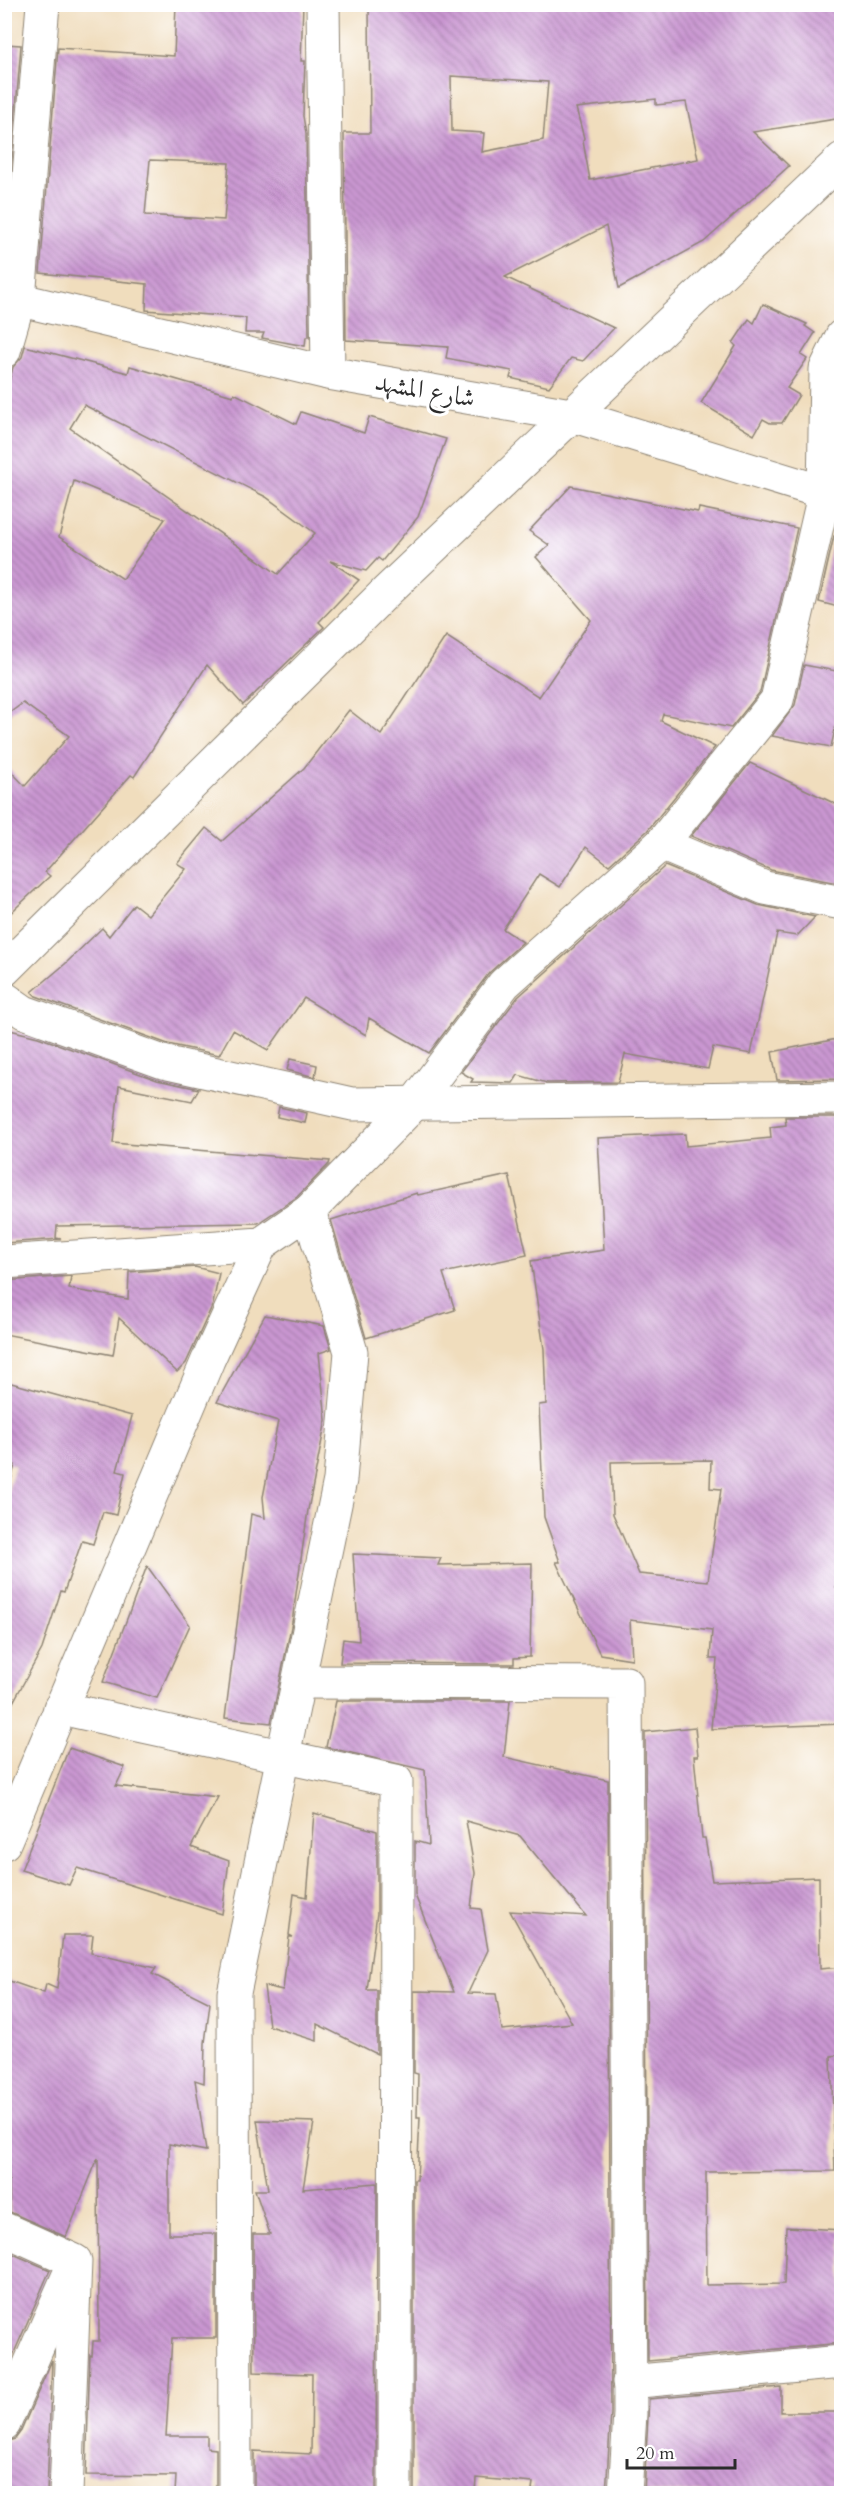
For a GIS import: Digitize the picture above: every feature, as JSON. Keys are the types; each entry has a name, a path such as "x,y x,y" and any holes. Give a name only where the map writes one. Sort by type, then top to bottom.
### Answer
{"street":[{"path":"4,351 12,298 43,4"},
{"path":"324,4 328,373"},
{"path":"4,970 387,591 842,159"},
{"name":"شارع المشهد","path":"12,298 328,373 571,416 833,497"},
{"path":"4,1262 261,1244 309,1211 414,1104 504,984 661,844 777,700 833,497 826,369 842,336"},
{"path":"661,844 765,888 842,903"},
{"path":"4,998 24,1012 163,1062 352,1104 842,1098"},
{"path":"235,2493 234,1993 340,1480 351,1352 309,1211"},
{"path":"4,1844 60,1708 261,1244"},
{"path":"299,1682 626,1683 629,2382 625,2493"},
{"path":"60,1708 396,1781 395,2493"},
{"path":"4,2229 75,2260"},
{"path":"4,2424 75,2260"},
{"path":"66,2493 75,2260"},
{"path":"629,2382 842,2362"}],"building":[{"path":"176,4 303,4 301,61 305,61 303,116 306,134 309,337 306,337 305,346 262,338 264,333 245,333 246,318 146,310 147,284 40,273 58,48 174,56","holes":["150,160 229,163 224,220 145,215"]},
{"path":"369,4 842,4 842,118 753,132 789,166 704,242 619,288 606,226 505,277 614,328 583,361 571,358 549,387 510,378 512,371 446,358 448,347 346,340 344,133 370,133","holes":["451,76 548,82 543,140 482,152 484,133 452,131","656,99 656,105 686,102 698,159 590,180 584,138 576,108"]},
{"path":"4,44 21,45 5,244 4,244"},
{"path":"763,304 807,324 805,326 815,333 801,355 807,359 787,388 799,395 782,423 770,423 763,419 754,435 701,403 736,346 733,343 749,319 754,323"},
{"path":"25,346 128,373 130,366 233,396 234,393 296,424 301,412 364,433 369,417 446,439 418,517 382,561 378,558 366,571 330,561 359,580 319,622 324,627 243,705 207,665 134,777 131,775 45,872 50,876 4,919 4,764 25,786 69,736 23,703 4,717 4,400 13,367 22,357","holes":["84,405 266,497 315,533 278,574 70,428","74,481 165,519 123,579 59,537"]},
{"path":"571,486 698,512 699,508 797,528 760,692 731,728 663,714 661,721 715,747 647,831 609,865 586,847 560,887 539,874 503,929 523,942 489,973 429,1053 369,1018 366,1035 304,998 268,1050 233,1030 219,1055 168,1044 36,996 32,992 102,928 109,936 134,904 148,915 186,869 177,863 206,828 222,841 304,768 349,710 381,735 446,636 539,697 591,620 536,557 549,545 529,531"},
{"path":"834,536 842,537 842,608 819,602"},
{"path":"804,665 842,672 842,726 836,725 831,747 772,736 795,705"},
{"path":"750,763 842,807 842,884 771,870 691,836"},
{"path":"665,866 758,905 815,917 797,936 777,933 751,1054 713,1047 708,1069 625,1054 618,1082 547,1083 518,1075 513,1083 471,1082 473,1079 461,1072 518,997"},
{"path":"10,1030 38,1037 157,1080 199,1089 192,1101 119,1086 113,1143 330,1161 329,1164 297,1197 258,1223 57,1226 56,1238 61,1239 4,1243 4,1035 9,1036"},
{"path":"842,1038 842,1079 777,1080 772,1052"},
{"path":"290,1059 317,1065 315,1077 287,1070"},
{"path":"279,1107 307,1113 305,1123 277,1117"},
{"path":"785,1117 842,1117 842,1557 836,1587 842,1588 842,1724 711,1729 717,1659 710,1659 712,1630 630,1620 632,1659 600,1654 556,1562 560,1562 544,1517 539,1405 546,1404 544,1349 531,1261 604,1250 598,1138 685,1134 686,1146 771,1138 770,1127 786,1125","holes":["711,1460 710,1488 721,1489 708,1581 639,1574 613,1514 611,1462"]},
{"path":"509,1175 527,1255 443,1273 455,1310 366,1338 331,1220 417,1193 418,1195"},
{"path":"195,1267 219,1273 213,1304 186,1363 177,1372 119,1318 113,1355 4,1334 4,1281 71,1276 69,1289 128,1299 129,1272"},
{"path":"265,1315 324,1326 331,1349 319,1353 326,1420 308,1510 292,1622 271,1723 225,1718 251,1514 265,1518 263,1497 278,1421 217,1402"},
{"path":"4,1381 132,1416 117,1471 125,1473 116,1515 103,1512 93,1544 82,1541 64,1592 61,1591 42,1649 4,1719 4,1505 15,1465 4,1463"},
{"path":"353,1554 441,1558 438,1565 532,1563 530,1657 514,1658 514,1664 340,1663 343,1639 359,1641"},
{"path":"147,1566 190,1625 157,1698 103,1682"},
{"path":"336,1701 510,1701 504,1757 608,1780 611,2413 606,2493 556,2493 532,2490 533,2483 476,2478 475,2493 414,2493 414,2180 417,2180 420,2117 417,2117 418,2074 414,2073 414,1991 454,1992 415,1895 415,1841 429,1845 425,1770 326,1747","holes":["466,1821 520,1836 586,1916 510,1911 572,2023 502,2030 496,1994 468,1993 488,1950 481,1909 471,1908 475,1873"]},
{"path":"695,1727 698,1756 694,1756 702,1838 705,1838 712,1881 819,1877 820,1969 842,1967 842,2055 831,2056 835,2171 706,2172 707,2285 784,2284 786,2227 842,2230 842,2343 648,2361 645,1732"},
{"path":"69,1748 125,1767 116,1786 218,1797 191,1847 229,1861 222,1914 77,1868 69,1885 21,1870"},
{"path":"314,1813 377,1831 377,1913 367,1990 377,1990 377,2054 317,2024 317,2041 269,2026 264,1986 283,1990 289,1937 293,1937 289,1935 294,1894 307,1897"},
{"path":"63,1935 93,1935 91,1953 156,1968 152,1974 210,2003 205,2043 204,2083 195,2080 206,2151 169,2144 169,2234 216,2234 216,2338 172,2338 166,2436 207,2436 207,2448 216,2449 216,2493 175,2493 176,2476 86,2475 90,2355 92,2356 93,2341 99,2341 98,2158 66,2237 10,2212 8,2152 4,2150 4,1979 44,1993 46,1984 57,1989"},
{"path":"257,2120 314,2122 303,2189 377,2183 376,2493 254,2493 254,2451 311,2454 312,2374 254,2372 253,2234 270,2234 255,2190 268,2190"},
{"path":"4,2250 50,2270 4,2376"},
{"path":"52,2360 47,2493 4,2493 4,2442 15,2439 21,2431"},
{"path":"781,2387 781,2412 842,2412 842,2493 644,2493 649,2399"}]}
